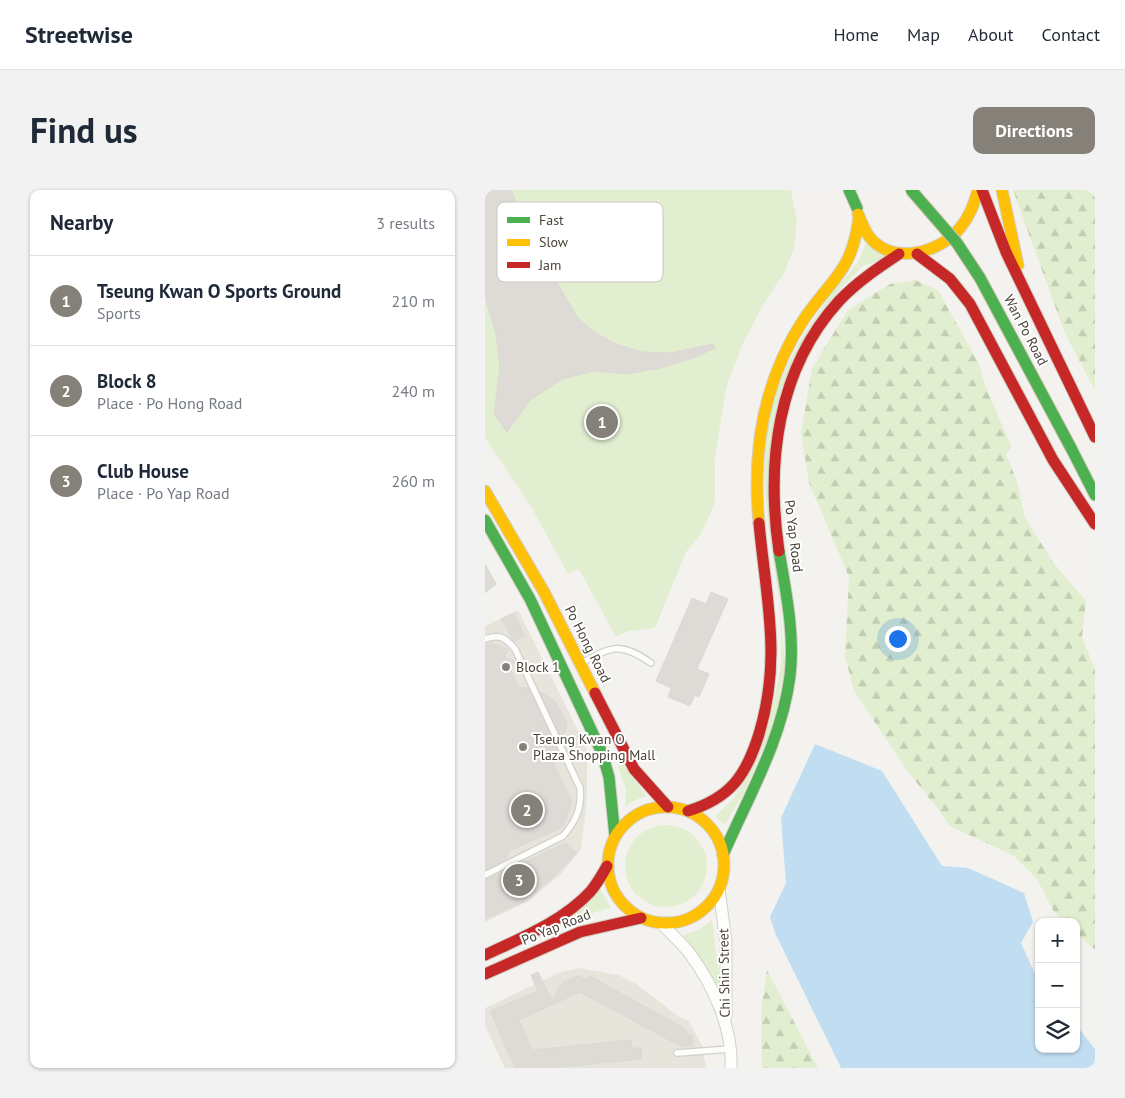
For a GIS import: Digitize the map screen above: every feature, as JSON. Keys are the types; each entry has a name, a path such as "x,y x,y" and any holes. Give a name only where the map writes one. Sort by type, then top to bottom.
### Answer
{"main road":[{"path":"849,190 858,212 876,243 899,254 917,254 934,249 956,234 971,213 980,190"},
{"name":"Po Yap Road","path":"688,811 717,802 733,787 751,758 764,720 771,688 774,653 771,601 756,497 757,453 760,427 772,382 787,347 810,310 848,260 856,236 857,190"},
{"name":"Wan Po Road","path":"911,190 951,236 981,278 1095,478"},
{"name":"Wan Po Road","path":"922,190 954,228 996,289 1022,334 1075,445 1095,495"},
{"name":"Wan Po Road","path":"980,190 1006,252 1019,275 1095,437"},
{"path":"1002,190 1016,248 1019,275"},
{"name":"Po Yap Road","path":"723,855 772,749 788,690 790,629 772,475 782,407 798,364 827,315 862,279 881,264 899,254"},
{"path":"917,254 950,279 970,304 1053,460 1095,524"},
{"name":"Po Hong Road","path":"485,491 522,552 582,663 634,769 668,807"},
{"path":"485,520 530,599 601,753 609,777 615,837"},
{"name":"Po Yap Road","path":"668,807 688,811 700,818 711,828 719,841 724,867 719,889 709,904 696,914 679,922 661,923 641,918 624,906 612,888 607,866 609,851 615,837 624,824 637,814 652,809 668,807"},
{"name":"Po Yap Road","path":"485,956 536,931 568,911 591,890 607,866"},
{"name":"Po Yap Road","path":"485,974 585,930 605,923 641,918"}],"street":[{"name":"Chi Shin Street","path":"719,889 726,942 726,1027"},
{"name":"Chi Shin Street","path":"661,923 689,953 718,1004 726,1027 731,1068"}],"lane":[{"path":"485,639 498,635 507,639 515,649 580,788 581,802 572,825 563,836 485,875"},
{"path":"582,663 603,651 619,648 634,651 651,663"},
{"path":"677,1053 730,1049"}],"shaded area":[{"path":"518,610 587,749 587,799 581,849 560,875 527,902 485,922 485,626"},
{"path":"579,968 619,975 635,983 679,1017 688,1020 702,1045 706,1068 505,1068 485,1026 485,1008 561,972"}],"green space":[{"path":"485,190 791,190 797,222 794,248 784,273 764,303 742,345 726,388 715,457 715,503 701,534 686,552 655,628 628,631 616,637 579,569 568,574 533,510 485,438"},
{"path":"1013,190 1095,190 1095,391 1064,331"},
{"path":"865,243 887,257 863,266 842,287 827,306 789,370 775,544 785,666 775,722 744,792 725,825 715,816 725,808 744,782 773,701 780,671 781,634 779,607 764,476 765,449 772,406 786,368 806,331 831,295 856,265"},
{"path":"915,280 938,290 979,364 985,385 1011,446 1006,455 1017,481 1025,518 1053,562 1086,601 1082,637 1095,670 1095,950 1080,937 1080,918 1060,918 1054,912 1037,879 1014,856 950,826 908,772 854,691 845,656 849,577 809,483 801,433 812,368 848,310 890,284"},
{"path":"617,753 646,796 631,802 625,807 626,789 614,755"},
{"path":"666,825 682,828 695,837 704,850 707,866 704,882 695,895 682,904 666,907 650,904 637,895 628,882 625,866 628,850 637,837 650,828"},
{"path":"600,889 611,908 587,914 523,944"},
{"path":"712,920 721,992 718,993 705,965 683,935 697,931"},
{"path":"767,970 818,1068 762,1068 761,1011"}],"water":[{"path":"815,744 882,771 942,866 968,868 1024,893 1033,922 1021,943 1035,974 1035,1053 1080,1053 1080,1030 1095,1049 1095,1068 841,1068 775,933 770,917 786,883 781,818"}],"building":[{"path":"485,190 511,190 516,202 497,202 497,282 556,282 578,318 594,332 618,345 643,352 670,353 713,344 715,348 693,358 660,368 627,374 595,371 562,379 530,400 507,432 494,414 500,366 496,333 485,297"},
{"path":"485,564 496,584 485,593"},
{"path":"711,592 728,599 697,669 709,674 699,697 695,695 690,706 668,697 671,688 656,681 692,598 706,604"},
{"path":"514,613 525,636 514,641 501,619"},
{"name":"Tseung Kwan O Plaza Shopping Mall","path":"490,643 508,649 505,658 514,661 510,669 519,687 528,688 558,751 552,760 572,802 563,827 509,851 506,859 485,870 485,644"},
{"path":"540,692 554,700 567,722 563,741"},
{"path":"566,843 577,853 552,879 522,902 485,919 485,880"},
{"path":"538,972 552,1000 563,982 578,976 588,980 590,976 686,1029 687,1035 692,1035 693,1046 680,1046 580,992 519,1020 532,1050 631,1040 632,1048 641,1048 642,1059 551,1068 515,1068 490,1011 538,991 531,975"}],"traffic: fast":[{"path":"849,190 857,208"},
{"path":"911,190 957,243 980,278 1071,448"},
{"path":"1071,448 1095,495"},
{"path":"485,520 530,599 602,753 609,777 615,837"},
{"path":"723,855 763,768 780,723 786,700 790,676 791,645 789,614 779,551"}],"traffic: slow":[{"path":"858,214 868,235 877,245 889,251 914,253 927,250 951,237 966,219 978,190"},
{"path":"1002,190 1018,265"},
{"path":"759,523 757,496 759,443 763,417 770,392 790,343 804,319 846,263 856,235 859,217"},
{"path":"485,491 544,592 595,693"},
{"path":"666,807 688,811 707,824 720,843 724,865 720,887 707,906 688,919 666,923 644,919 625,906 612,887 608,865 612,843 625,824 644,811 666,807"}],"traffic: jam":[{"path":"982,190 1006,252 1095,437"},
{"path":"779,551 775,518 774,484 776,451 781,418 789,387 802,356 818,328 839,301 860,281 899,254"},
{"path":"917,254 950,279 970,304 1053,460 1095,524"},
{"path":"688,811 703,806 725,792 742,773 754,749 766,706 771,654 768,603 759,523"},
{"path":"595,693 634,769 668,807"},
{"path":"485,955 527,936 567,912 590,892 607,866"},
{"path":"485,974 580,932 641,918"}],"place":[{"name":"Tseung Kwan O Sports Ground","path":"602,422"},
{"name":"Block 1","path":"506,667"},
{"name":"Tseung Kwan O Plaza Shopping Mall","path":"523,747"},
{"name":"Block 8","path":"527,810"},
{"name":"Club House","path":"519,880"}]}
